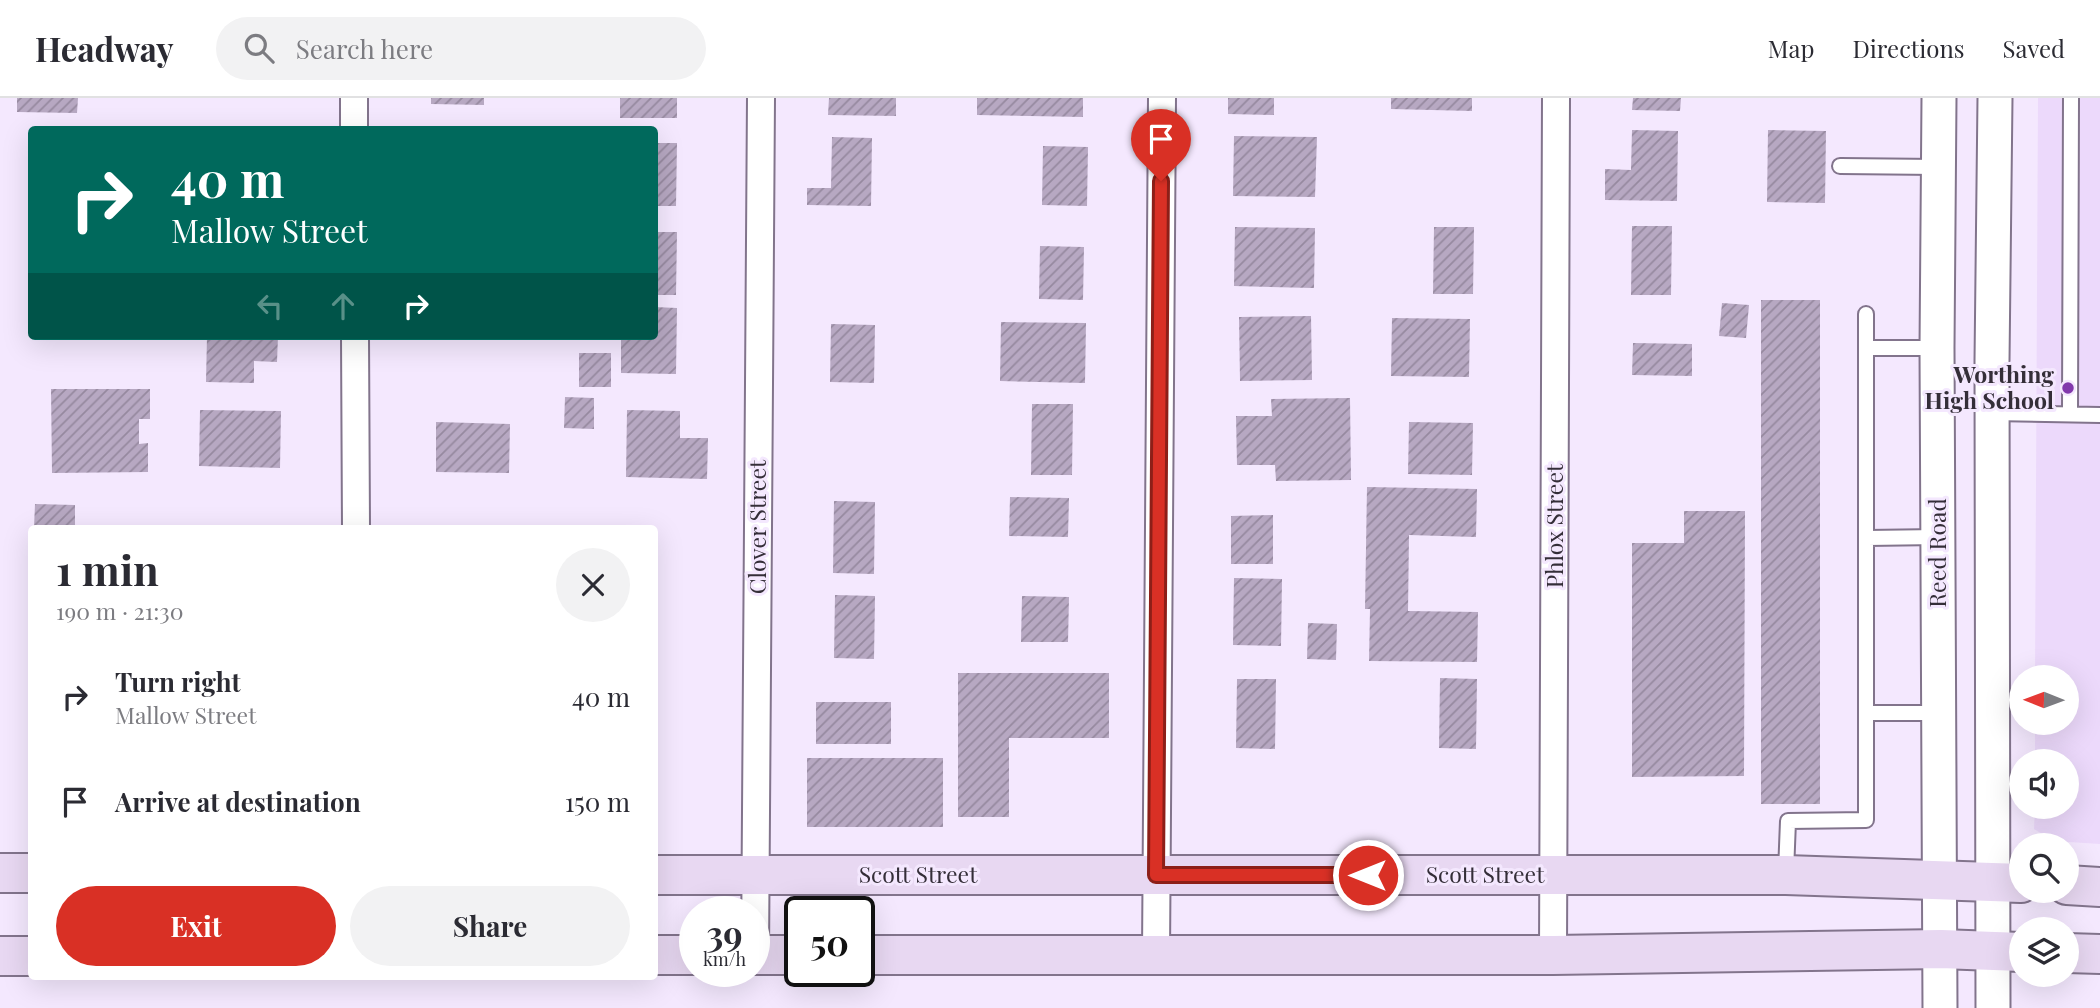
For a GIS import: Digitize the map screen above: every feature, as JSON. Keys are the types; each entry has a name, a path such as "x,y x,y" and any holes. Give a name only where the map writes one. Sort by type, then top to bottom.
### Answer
{"main road":[{"path":"0,873 28,873"},
{"name":"Scott Street","path":"658,875 1786,875 2007,882"},
{"path":"2079,886 2100,887"},
{"path":"875,955 1553,955 1941,949 2007,951"},
{"path":"2079,953 2100,954"},
{"path":"658,955 679,955"},
{"path":"0,956 28,956"}],"street":[{"path":"354,98 354,126"},
{"name":"Clover Street","path":"756,896 761,98"},
{"path":"1156,955 1162,98"},
{"name":"Phlox Street","path":"1553,955 1556,98"},
{"name":"Reed Road","path":"1939,98 1937,348 1940,1008"},
{"path":"1993,1008 2007,951 1992,413 1995,98"},
{"path":"355,340 356,525"},
{"path":"1938,410 1992,413"}],"lane":[{"path":"2070,414 2071,98"},
{"path":"1840,166 1938,167"},
{"path":"1786,875 1788,821 1866,820 1866,314"},
{"path":"1866,348 1937,348"},
{"path":"1992,413 2100,415"},
{"path":"1867,538 1938,537"},
{"path":"1867,713 1939,713"}],"shaded area":[{"name":"Worthing High School","path":"2038,98 2100,98 2100,844 2079,843 2079,833 2041,833 2034,829 2034,819 2079,819 2079,749 2035,749 2035,735 2079,735 2079,665 2035,665"}],"building":[{"path":"17,98 78,98 77,113 17,112"},
{"path":"431,98 484,98 484,105 431,104"},
{"path":"620,98 677,98 677,118 620,118"},
{"path":"829,98 896,98 896,116 828,115"},
{"path":"977,98 1083,98 1083,117 977,115"},
{"path":"1228,98 1274,98 1274,115 1228,114"},
{"path":"1391,98 1472,98 1472,111 1391,109"},
{"path":"1633,98 1681,98 1680,111 1632,110"},
{"path":"1632,130 1678,131 1677,201 1605,200 1605,169 1631,170"},
{"path":"1768,130 1826,131 1825,203 1767,202"},
{"path":"1234,136 1317,137 1315,197 1233,196"},
{"path":"832,137 872,138 871,206 807,205 807,188 831,188"},
{"path":"658,143 677,143 676,206 658,206"},
{"path":"1043,146 1088,147 1087,206 1042,205"},
{"path":"1632,226 1672,226 1671,295 1631,295"},
{"path":"1235,227 1315,228 1314,288 1234,286"},
{"path":"1434,227 1474,227 1473,294 1433,294"},
{"path":"658,232 677,232 676,295 658,295"},
{"path":"1040,246 1084,247 1083,300 1039,299"},
{"path":"1761,300 1820,300 1820,804 1761,804"},
{"path":"1722,303 1749,305 1746,338 1719,336"},
{"path":"658,307 677,308 676,374 621,373 621,340 658,340"},
{"path":"1311,316 1312,380 1240,381 1239,317"},
{"path":"1392,318 1470,319 1469,377 1391,376"},
{"path":"1001,322 1086,323 1085,383 1000,381"},
{"path":"831,324 875,325 874,383 830,382"},
{"path":"207,340 278,340 277,362 254,361 254,383 206,382"},
{"path":"1633,343 1692,344 1692,376 1632,375"},
{"path":"579,353 611,353 611,387 579,387"},
{"path":"51,389 150,389 150,419 139,419 139,444 148,443 148,472 52,473"},
{"path":"565,397 594,398 594,429 564,428"},
{"path":"1350,398 1351,480 1276,481 1275,465 1237,465 1236,416 1272,416 1271,399"},
{"path":"1032,404 1073,404 1072,475 1031,475"},
{"path":"200,410 281,411 280,468 199,466"},
{"path":"627,410 680,411 680,438 708,438 707,479 626,477"},
{"path":"436,422 510,424 509,473 436,472"},
{"path":"1409,422 1473,423 1472,475 1408,474"},
{"path":"1367,487 1477,489 1476,537 1409,535 1408,611 1478,612 1477,662 1369,661 1370,609 1365,609"},
{"path":"1010,497 1069,498 1068,537 1009,536"},
{"path":"834,501 875,502 874,574 833,573"},
{"path":"35,504 75,505 75,525 34,525"},
{"path":"1684,511 1745,511 1744,776 1632,777 1632,543 1684,543"},
{"path":"1273,515 1273,564 1231,564 1231,516"},
{"path":"1234,578 1282,579 1281,646 1233,645"},
{"path":"835,595 875,596 874,659 834,658"},
{"path":"1022,596 1069,597 1068,642 1021,642"},
{"path":"1308,623 1337,624 1336,660 1307,659"},
{"path":"958,673 1109,673 1109,738 1009,738 1009,817 958,817"},
{"path":"1440,678 1477,679 1476,749 1439,748"},
{"path":"1237,679 1276,679 1275,749 1236,748"},
{"path":"816,702 891,702 891,744 816,744"},
{"path":"807,758 943,758 943,827 807,827"}],"place":[{"name":"Worthing High School","path":"2068,388"}],"route":[{"path":"1161,181 1156,875 1368,875"}]}
